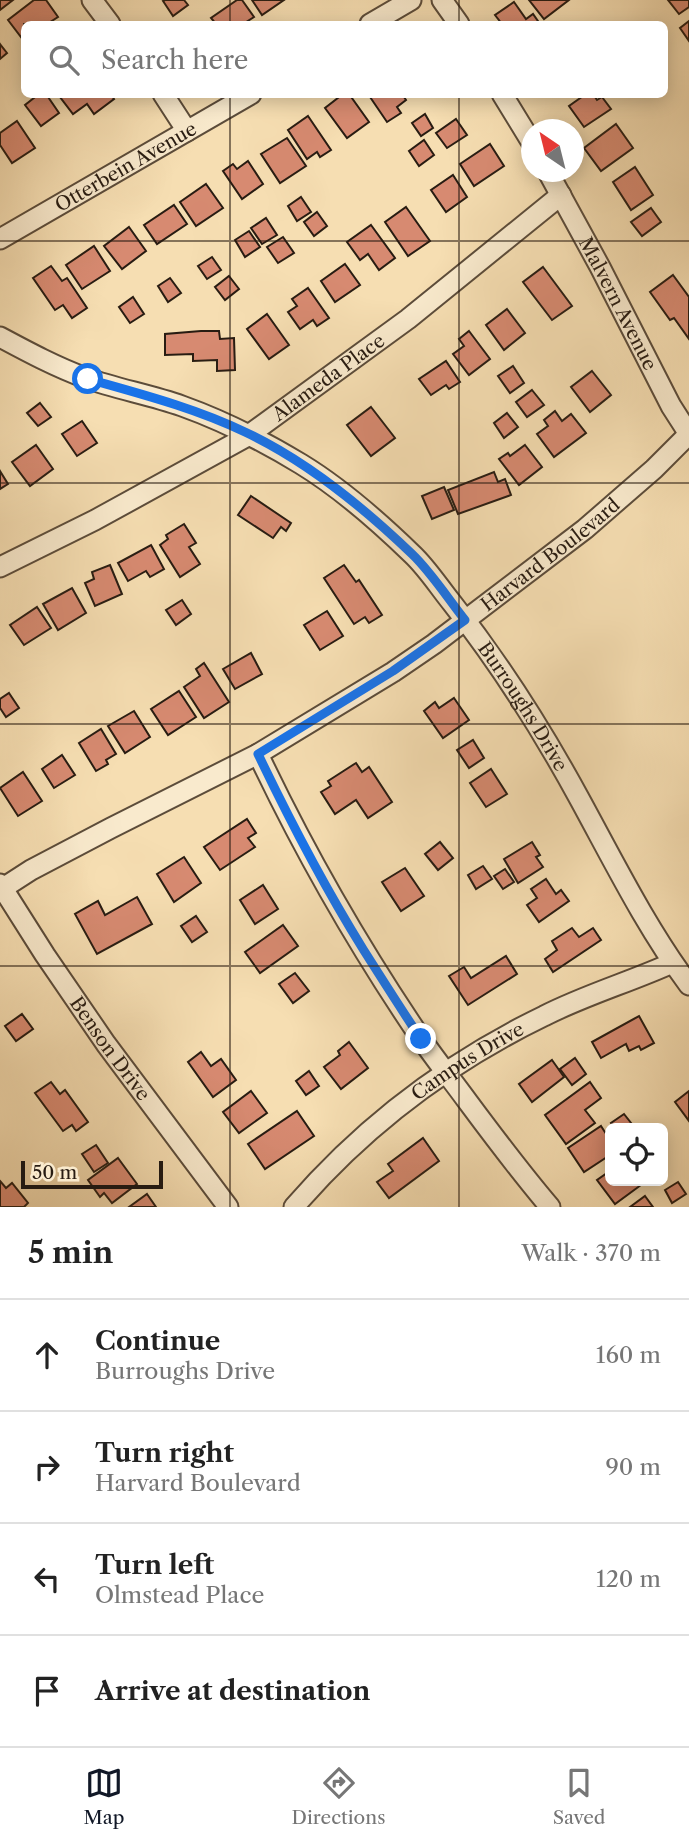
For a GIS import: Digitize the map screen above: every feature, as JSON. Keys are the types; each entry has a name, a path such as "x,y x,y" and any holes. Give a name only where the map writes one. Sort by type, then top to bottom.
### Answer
{"street":[{"path":"92,0 108,21"},
{"path":"375,21 411,0"},
{"path":"442,0 457,21"},
{"path":"166,98 187,131"},
{"name":"Otterbein Avenue","path":"0,239 244,98"},
{"path":"504,98 521,126"},
{"name":"Malvern Avenue","path":"554,182 671,405 689,434"},
{"name":"Alameda Place","path":"0,567 95,520 249,434 408,319 561,195"},
{"name":"Burroughs Drive","path":"0,337 30,354 88,379 183,407 249,434 328,481 414,555 513,688 578,797 620,875 689,985"},
{"name":"Harvard Boulevard","path":"1,887 258,754 393,671 465,620 585,528 654,469 689,434"},
{"path":"258,754 282,806 361,947 421,1039 550,1207"},
{"name":"Benson Drive","path":"1,887 106,1044 228,1207"},
{"name":"Campus Drive","path":"294,1207 318,1180 363,1138 427,1084 490,1044 545,1015 673,963"}],"building":[{"path":"0,0 13,0 0,10"},
{"path":"34,0 46,0 58,17 52,21 21,21 21,37 8,20"},
{"path":"184,0 188,5 173,16 163,1"},
{"path":"237,0 242,0 254,17 248,21 214,21 211,18"},
{"path":"252,0 284,0 262,15"},
{"path":"529,0 569,0 544,19"},
{"path":"668,0 689,0 689,7 679,14"},
{"path":"514,2 526,19 533,14 538,21 500,21 495,15"},
{"path":"689,21 689,41 680,28"},
{"path":"0,44 7,53 0,59"},
{"path":"34,98 49,98 59,113 41,126 25,105"},
{"path":"61,98 114,99 94,114 87,104 73,114"},
{"path":"338,98 352,98 369,122 347,138 325,108"},
{"path":"371,98 405,98 406,100 397,107 401,113 387,122"},
{"path":"580,98 603,98 611,109 584,127 584,119 578,119 569,106"},
{"path":"425,114 433,128 421,136 412,123"},
{"path":"308,116 331,150 320,157 317,152 307,159 288,130"},
{"path":"456,119 467,135 447,148 436,133"},
{"path":"17,121 35,148 12,163 0,145 0,133"},
{"path":"616,124 633,148 601,171 584,148"},
{"path":"287,138 306,166 280,183 261,154"},
{"path":"424,140 434,155 419,166 409,151"},
{"path":"490,144 504,166 474,186 460,164"},
{"path":"248,161 263,184 242,199 223,171 233,164 237,169"},
{"path":"635,167 653,195 631,210 613,182"},
{"path":"453,175 467,197 446,212 431,190"},
{"path":"206,184 223,208 196,226 180,202"},
{"path":"301,197 311,212 297,221 288,206"},
{"path":"174,205 187,224 157,244 144,225"},
{"path":"406,207 430,241 408,256 385,222"},
{"path":"651,208 661,222 642,236 631,222"},
{"path":"317,212 327,226 314,236 304,222"},
{"path":"266,218 277,235 262,244 251,228"},
{"path":"371,225 395,258 379,270 368,254 360,260 347,242"},
{"path":"129,227 146,251 122,269 104,246"},
{"path":"249,231 260,247 245,257 235,240"},
{"path":"283,237 294,253 278,263 267,247"},
{"path":"94,246 110,271 82,289 66,265"},
{"path":"212,257 221,270 207,279 198,266"},
{"path":"345,264 360,285 335,302 321,281"},
{"path":"51,266 62,281 67,278 87,308 72,318 63,305 55,310 33,278"},
{"path":"543,267 572,306 552,320 523,282"},
{"path":"673,275 689,297 689,339 674,318 670,320 650,292"},
{"path":"229,276 239,289 225,300 215,287"},
{"path":"170,278 181,293 168,302 158,286"},
{"path":"308,288 329,318 317,326 313,320 300,329 288,312 297,306 292,299"},
{"path":"133,297 144,314 130,323 119,307"},
{"path":"507,309 525,333 504,350 486,325"},
{"path":"267,314 289,345 269,359 247,329"},
{"path":"219,331 220,339 234,338 235,370 217,371 217,360 193,361 193,354 165,355 165,334"},
{"path":"469,331 490,359 469,375 453,354 464,346 459,339"},
{"path":"446,361 460,382 449,389 446,385 431,395 419,379"},
{"path":"513,366 524,383 510,393 498,376"},
{"path":"592,371 611,395 590,412 571,387"},
{"path":"532,390 544,405 527,417 516,402"},
{"path":"40,403 51,417 38,426 27,413"},
{"path":"371,407 395,438 371,456 347,425"},
{"path":"555,411 562,421 571,414 586,433 554,457 537,434 548,426 544,420"},
{"path":"507,413 518,427 504,438 494,423"},
{"path":"82,421 97,443 77,456 62,434"},
{"path":"36,445 53,469 30,486 12,462"},
{"path":"525,445 542,467 519,485 499,459 508,453 510,456"},
{"path":"0,471 8,484 0,489"},
{"path":"494,472 498,482 505,479 511,495 458,514 448,490"},
{"path":"444,487 454,510 432,519 422,496"},
{"path":"251,496 291,523 286,531 281,527 273,538 238,515"},
{"path":"184,524 196,543 189,547 200,564 180,577 160,545 168,539 166,535"},
{"path":"151,545 164,569 150,577 146,571 128,581 118,563"},
{"path":"110,565 122,594 95,606 85,583 94,579 92,572"},
{"path":"344,565 356,582 359,580 382,615 369,623 365,617 354,624 324,578"},
{"path":"72,588 86,613 58,630 43,604"},
{"path":"182,600 191,614 176,625 166,610"},
{"path":"37,607 51,628 24,645 10,625"},
{"path":"327,611 343,636 320,650 304,625"},
{"path":"251,653 262,674 235,689 223,669"},
{"path":"204,663 229,702 204,718 184,687 200,676 196,669"},
{"path":"179,691 196,717 168,735 151,709"},
{"path":"9,693 19,708 6,717 0,708 0,699"},
{"path":"454,698 469,720 443,738 424,711 435,702 439,708"},
{"path":"134,711 150,737 125,753 108,726"},
{"path":"101,729 116,754 106,760 108,764 96,771 79,743"},
{"path":"473,740 484,758 469,768 457,750"},
{"path":"62,755 75,775 54,788 42,769"},
{"path":"356,763 362,772 369,767 392,802 368,818 356,800 335,814 321,792 331,786 328,781"},
{"path":"491,769 507,794 486,807 470,783"},
{"path":"23,772 42,801 18,816 0,788"},
{"path":"247,819 256,833 248,838 255,847 220,870 204,847"},
{"path":"440,842 453,858 438,870 425,854"},
{"path":"532,842 540,855 536,857 543,867 518,883 504,859"},
{"path":"184,857 201,883 174,902 157,874"},
{"path":"483,866 492,879 476,889 468,875"},
{"path":"405,868 424,896 401,911 382,882"},
{"path":"505,869 514,882 503,889 494,876"},
{"path":"546,879 556,894 561,890 569,901 539,922 527,905 537,898 531,889"},
{"path":"263,885 278,909 255,924 240,900"},
{"path":"137,897 152,924 97,954 75,914 98,901 105,915"},
{"path":"196,916 207,932 192,942 181,926"},
{"path":"283,925 298,946 260,973 245,952"},
{"path":"572,928 579,937 593,928 601,940 553,972 545,959 557,950 552,941"},
{"path":"506,956 517,974 468,1005 449,976 464,967 471,978"},
{"path":"295,973 309,991 293,1003 279,984"},
{"path":"22,1014 33,1029 16,1041 5,1026"},
{"path":"639,1016 654,1043 641,1050 639,1046 629,1051 626,1044 601,1058 592,1042"},
{"path":"349,1042 368,1068 341,1089 324,1067 340,1055 338,1051"},
{"path":"201,1052 211,1066 221,1059 236,1080 213,1097 188,1062"},
{"path":"575,1058 586,1074 572,1085 560,1069"},
{"path":"552,1060 564,1077 532,1102 519,1084"},
{"path":"309,1071 319,1086 306,1095 296,1081"},
{"path":"51,1082 60,1094 65,1090 88,1122 76,1131 72,1125 63,1131 35,1093"},
{"path":"590,1082 601,1098 585,1110 595,1123 566,1144 545,1115"},
{"path":"251,1091 267,1113 239,1133 223,1112"},
{"path":"689,1091 689,1121 675,1102"},
{"path":"297,1111 314,1136 265,1169 248,1144"},
{"path":"624,1114 631,1123 611,1123"},
{"path":"601,1126 605,1132 605,1158 584,1172 568,1148"},
{"path":"423,1138 439,1161 389,1198 377,1182 393,1171 388,1164"},
{"path":"96,1145 108,1163 94,1172 82,1154"},
{"path":"118,1158 137,1184 112,1203 104,1193 100,1197 88,1180"},
{"path":"605,1174 605,1186 640,1186 615,1204 597,1180"},
{"path":"0,1181 6,1188 12,1183 28,1203 24,1207 0,1207"},
{"path":"678,1182 686,1194 672,1203 665,1190"},
{"path":"147,1194 156,1207 129,1207"},
{"path":"645,1196 653,1207 630,1207"}],"route":[{"path":"88,379 183,407 244,432 328,481 414,555 465,620 393,671 258,754 282,806 361,947 421,1039"}]}
